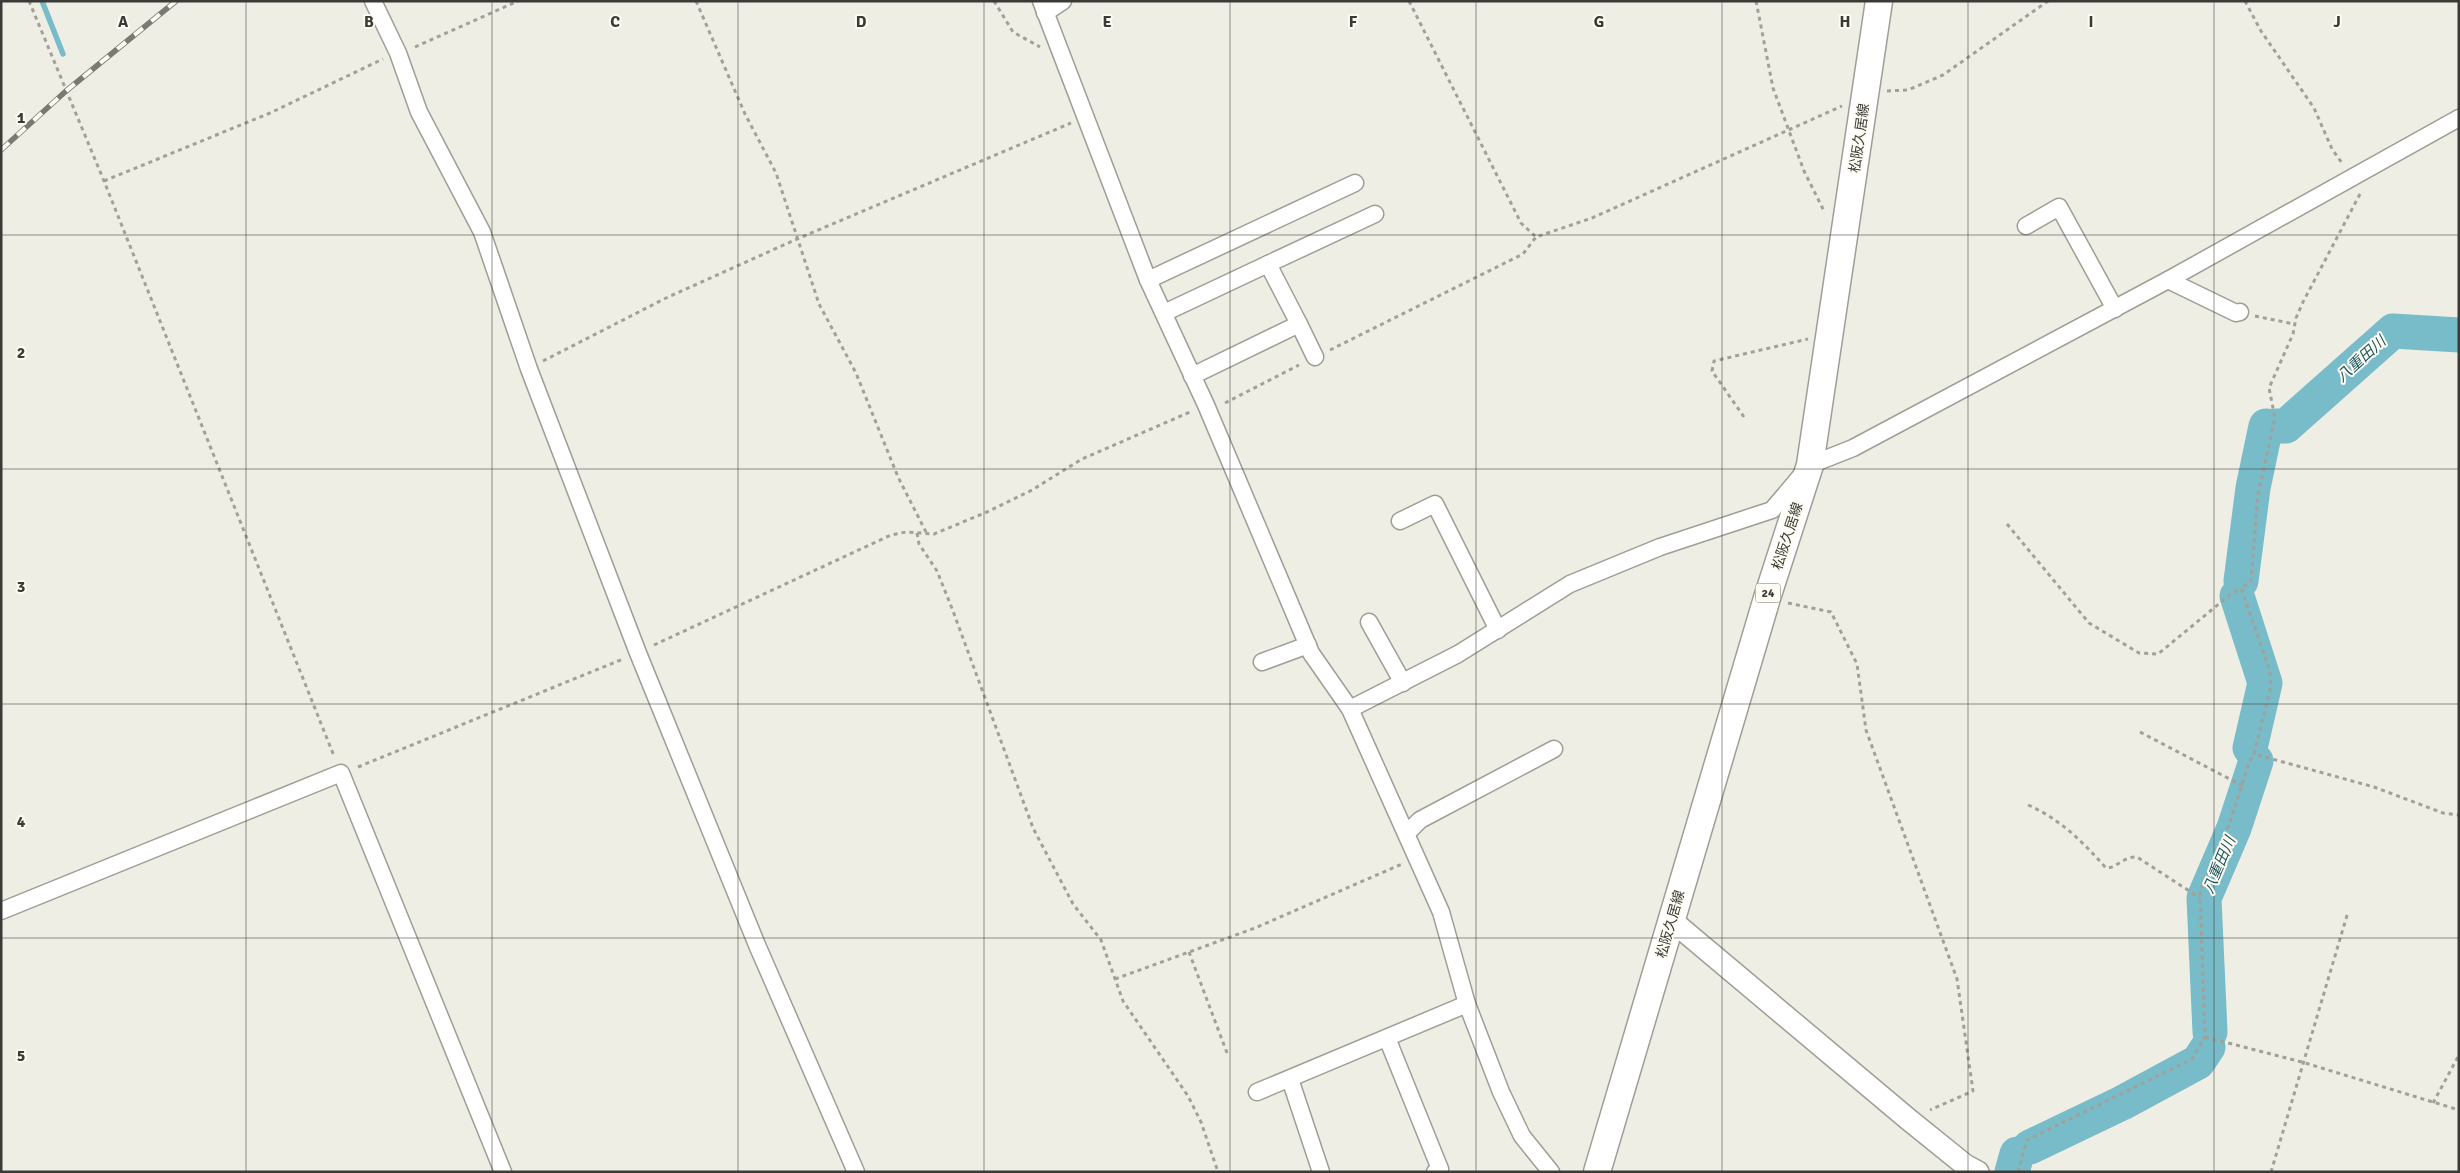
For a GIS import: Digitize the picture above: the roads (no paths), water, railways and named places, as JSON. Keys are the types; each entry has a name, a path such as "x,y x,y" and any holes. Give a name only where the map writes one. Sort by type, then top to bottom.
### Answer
{"main road":[{"name":"松阪久居線","path":"1597,1172 1621,1097 1671,920 1767,598 1810,465 1831,334 1879,1"}],"street":[{"path":"373,1 398,52 419,112 482,232 529,369 645,671 757,945 856,1172"},
{"path":"1063,1 1043,7 1148,280 1206,405 1308,645 1350,710 1407,833 1441,912 1467,1004 1501,1092 1522,1136 1551,1172"},
{"path":"1350,710 1458,654 1570,584 1660,547 1772,510 1810,465 1853,448 2115,309 2459,118"},
{"path":"1148,280 1356,183"},
{"path":"2026,226 2059,207 2115,309"},
{"path":"1164,313 1375,214"},
{"path":"1268,264 1314,357"},
{"path":"2168,280 2236,313 2240,312"},
{"path":"1192,376 1299,324"},
{"path":"1400,521 1435,504 1498,630"},
{"path":"1369,622 1403,682"},
{"path":"1262,662 1308,645"},
{"path":"1407,833 1420,820 1554,749"},
{"path":"1,911 341,774 503,1172"},
{"path":"1671,920 1908,1119 1978,1172"},
{"path":"1257,1092 1467,1004"},
{"path":"1387,1038 1440,1170 1435,1172"},
{"path":"1290,1079 1321,1172"}],"waterway":[{"path":"42,1 63,54"},
{"name":"八重田川","path":"2277,426 2286,426 2393,331 2459,335"},
{"name":"八重田川","path":"2241,581 2253,488 2266,426"},
{"name":"八重田川","path":"2237,596 2265,683 2250,748"},
{"name":"八重田川","path":"2210,1032 2204,898 2234,828 2256,761"},
{"name":"八重田川","path":"2030,1147 2122,1103 2198,1062 2208,1047"},
{"name":"八重田川","path":"2012,1172 2017,1154"}],"railway":[{"path":"1,150 66,91 176,1"}]}
